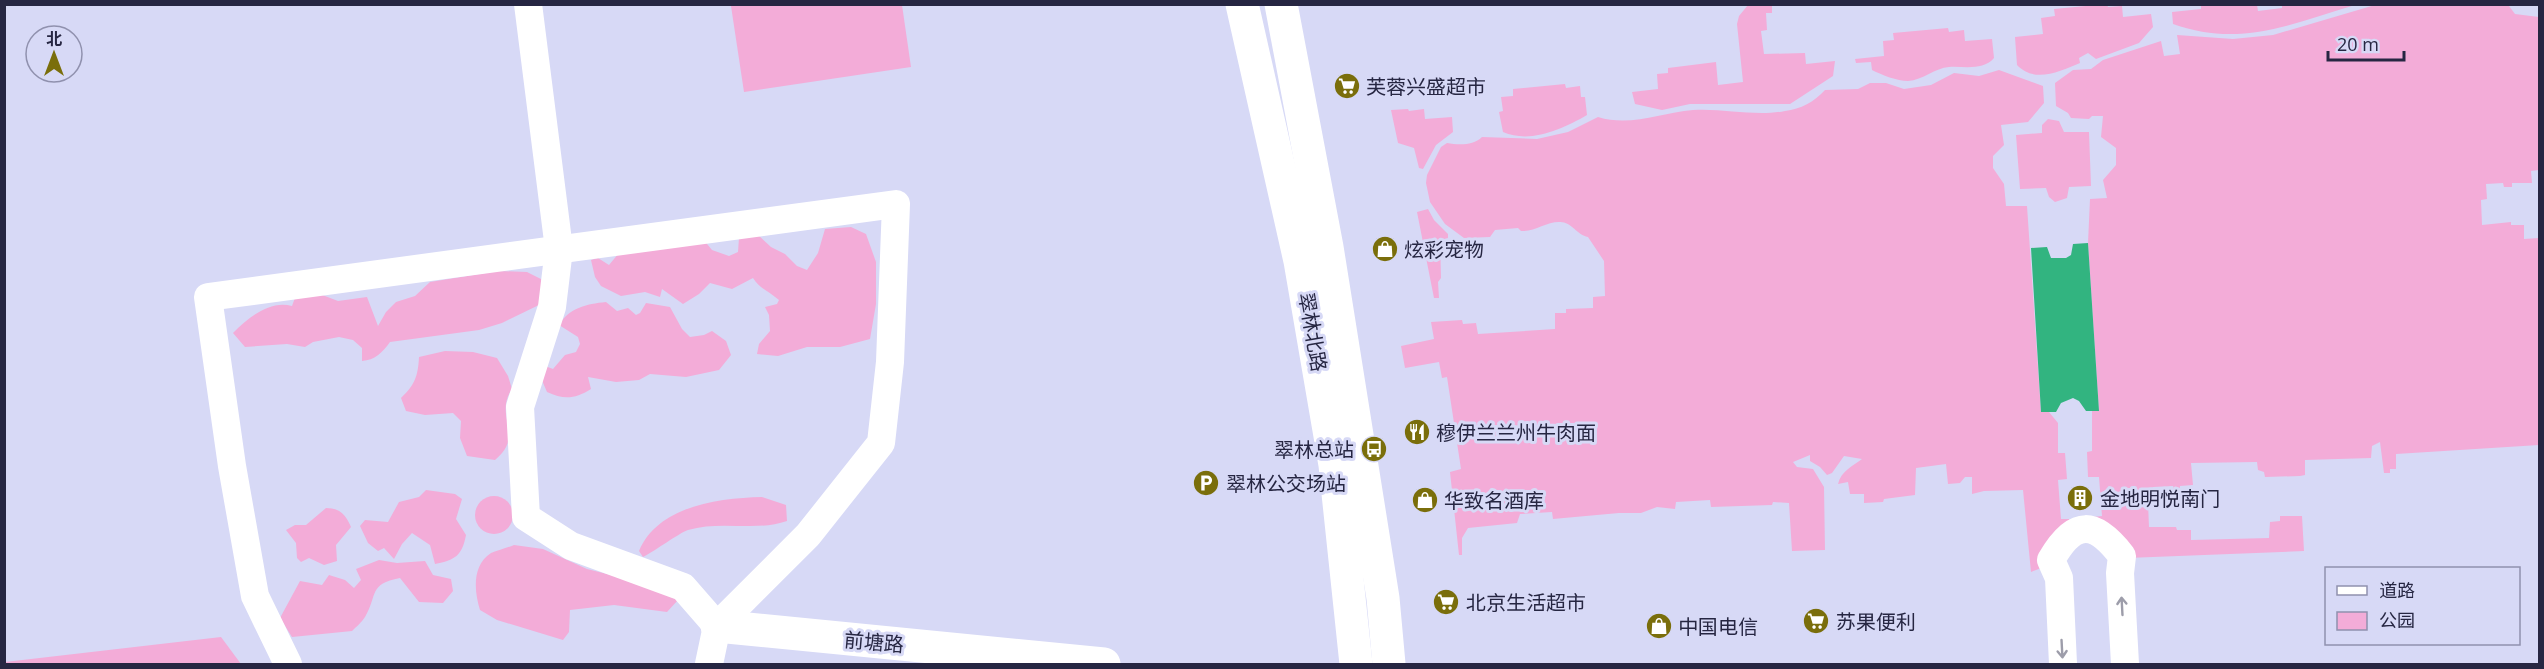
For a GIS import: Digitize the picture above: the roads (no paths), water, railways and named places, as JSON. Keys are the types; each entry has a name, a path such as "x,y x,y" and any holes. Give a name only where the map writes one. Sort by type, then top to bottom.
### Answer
{"main road":[{"name":"翠林北路","path":"1242,4 1300,261 1335,465 1356,664"},
{"name":"翠林北路","path":"1281,4 1329,259 1383,598 1389,664"},
{"name":"前塘路","path":"717,626 1104,664"}],"street":[{"path":"528,4 559,249 552,307 520,407 526,517 571,546 683,587 717,626"},
{"path":"288,664 255,596 232,466 208,297 896,204 890,362 881,443 808,535 717,626 709,664"},
{"path":"2063,664 2059,578 2051,560 2070,534 2082,530 2099,532 2122,556 2120,573 2125,664"}],"place":[{"name":"芙蓉兴盛超市","path":"1347,86"},
{"name":"炫彩宠物","path":"1385,249"},
{"name":"穆伊兰兰州牛肉面","path":"1417,432"},
{"name":"翠林总站","path":"1374,449"},
{"name":"翠林公交场站","path":"1206,483"},
{"name":"金地明悦南门","path":"2080,498"},
{"name":"华致名酒库","path":"1425,500"},
{"name":"北京生活超市","path":"1446,602"},
{"name":"苏果便利","path":"1816,621"},
{"name":"中国电信","path":"1659,626"}]}
